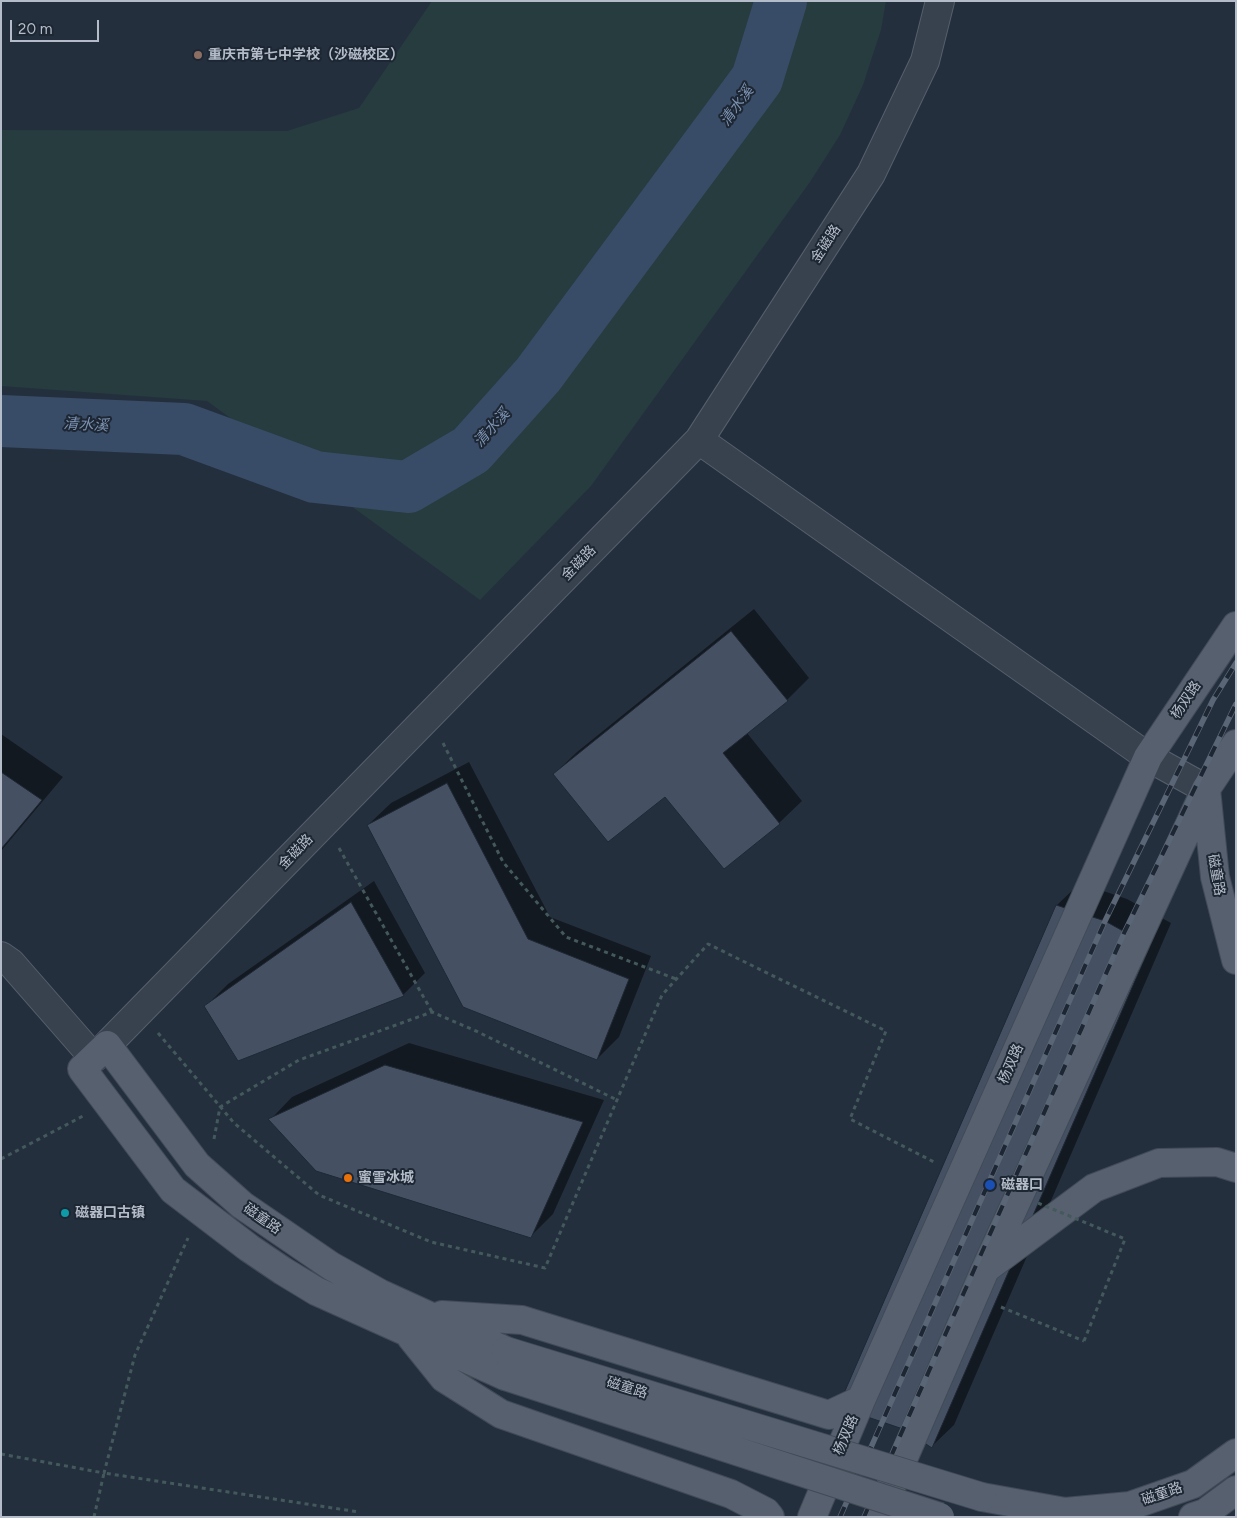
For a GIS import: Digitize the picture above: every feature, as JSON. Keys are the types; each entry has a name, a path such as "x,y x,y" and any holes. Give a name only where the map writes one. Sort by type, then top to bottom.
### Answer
{"main road":[{"name":"杨双路","path":"812,1517 861,1400 1148,757 1236,626"},
{"path":"878,1517 985,1270 1206,789 1236,744"},
{"name":"磁童路","path":"1206,789 1214,877 1236,960"},
{"name":"磁童路","path":"94,1058 108,1103 173,1190 249,1248 316,1291 416,1323 506,1364 940,1517"},
{"name":"磁童路","path":"94,1058 197,1165 242,1204 331,1266 381,1294 416,1323"},
{"path":"985,1270 1094,1188 1159,1163 1217,1162 1236,1168"},
{"path":"770,1517 766,1512 731,1494 500,1414 444,1378 416,1323 522,1320 829,1414 861,1400"},
{"name":"磁童路","path":"506,1364 982,1497 1065,1512 1130,1506 1193,1484 1236,1452"},
{"path":"1193,1517 1205,1513 1236,1490"}],"street":[{"name":"金磁路","path":"94,1058 699,440 871,174 925,61 940,1"},
{"path":"699,440 1148,757 1206,789"},
{"name":"磁童路","path":"1,956 11,964 94,1058"}],"path":[{"path":"429,716 504,862 566,937 676,979"},
{"path":"324,823 432,1012 476,1031 617,1100"},
{"path":"139,1011 234,1123 320,1195 431,1242 545,1268 662,996 708,944 886,1032 850,1119 943,1166"},
{"path":"213,1145 220,1107 299,1060 432,1012"},
{"path":"1,1158 108,1103"},
{"path":"974,1296 1084,1341 1125,1239 1038,1203"},
{"path":"94,1517 135,1355 200,1211"},
{"path":"1,1454 360,1512"}],"green space":[{"path":"432,1 886,1 881,30 863,85 840,135 810,182 591,486 480,600 207,401 1,386 1,130 287,131 359,108"}],"building":[{"path":"731,631 788,701 723,753 780,824 724,869 665,797 608,842 553,774"},
{"path":"1,772 42,800 1,849"},
{"path":"447,783 528,939 629,979 597,1060 463,1007 367,825"},
{"path":"351,902 404,996 238,1061 204,1006"},
{"name":"磁器口","path":"1056,905 1105,921 1150,946 932,1448 903,1429 838,1407"},
{"path":"385,1065 583,1122 531,1238 316,1171 268,1119"}],"waterway":[{"name":"清水溪","path":"1,421 184,429 315,477 408,487 471,450 538,375 757,79 781,1"}],"railway":[{"path":"840,1517 1105,921 1213,700 1236,663"},
{"path":"864,1517 1125,931 1236,704"}],"place":[{"name":"重庆市第七中学校（沙磁校区）","path":"198,55"},
{"name":"蜜雪冰城","path":"348,1178"},
{"name":"磁器口","path":"990,1185"},
{"name":"磁器口古镇","path":"65,1213"}]}
